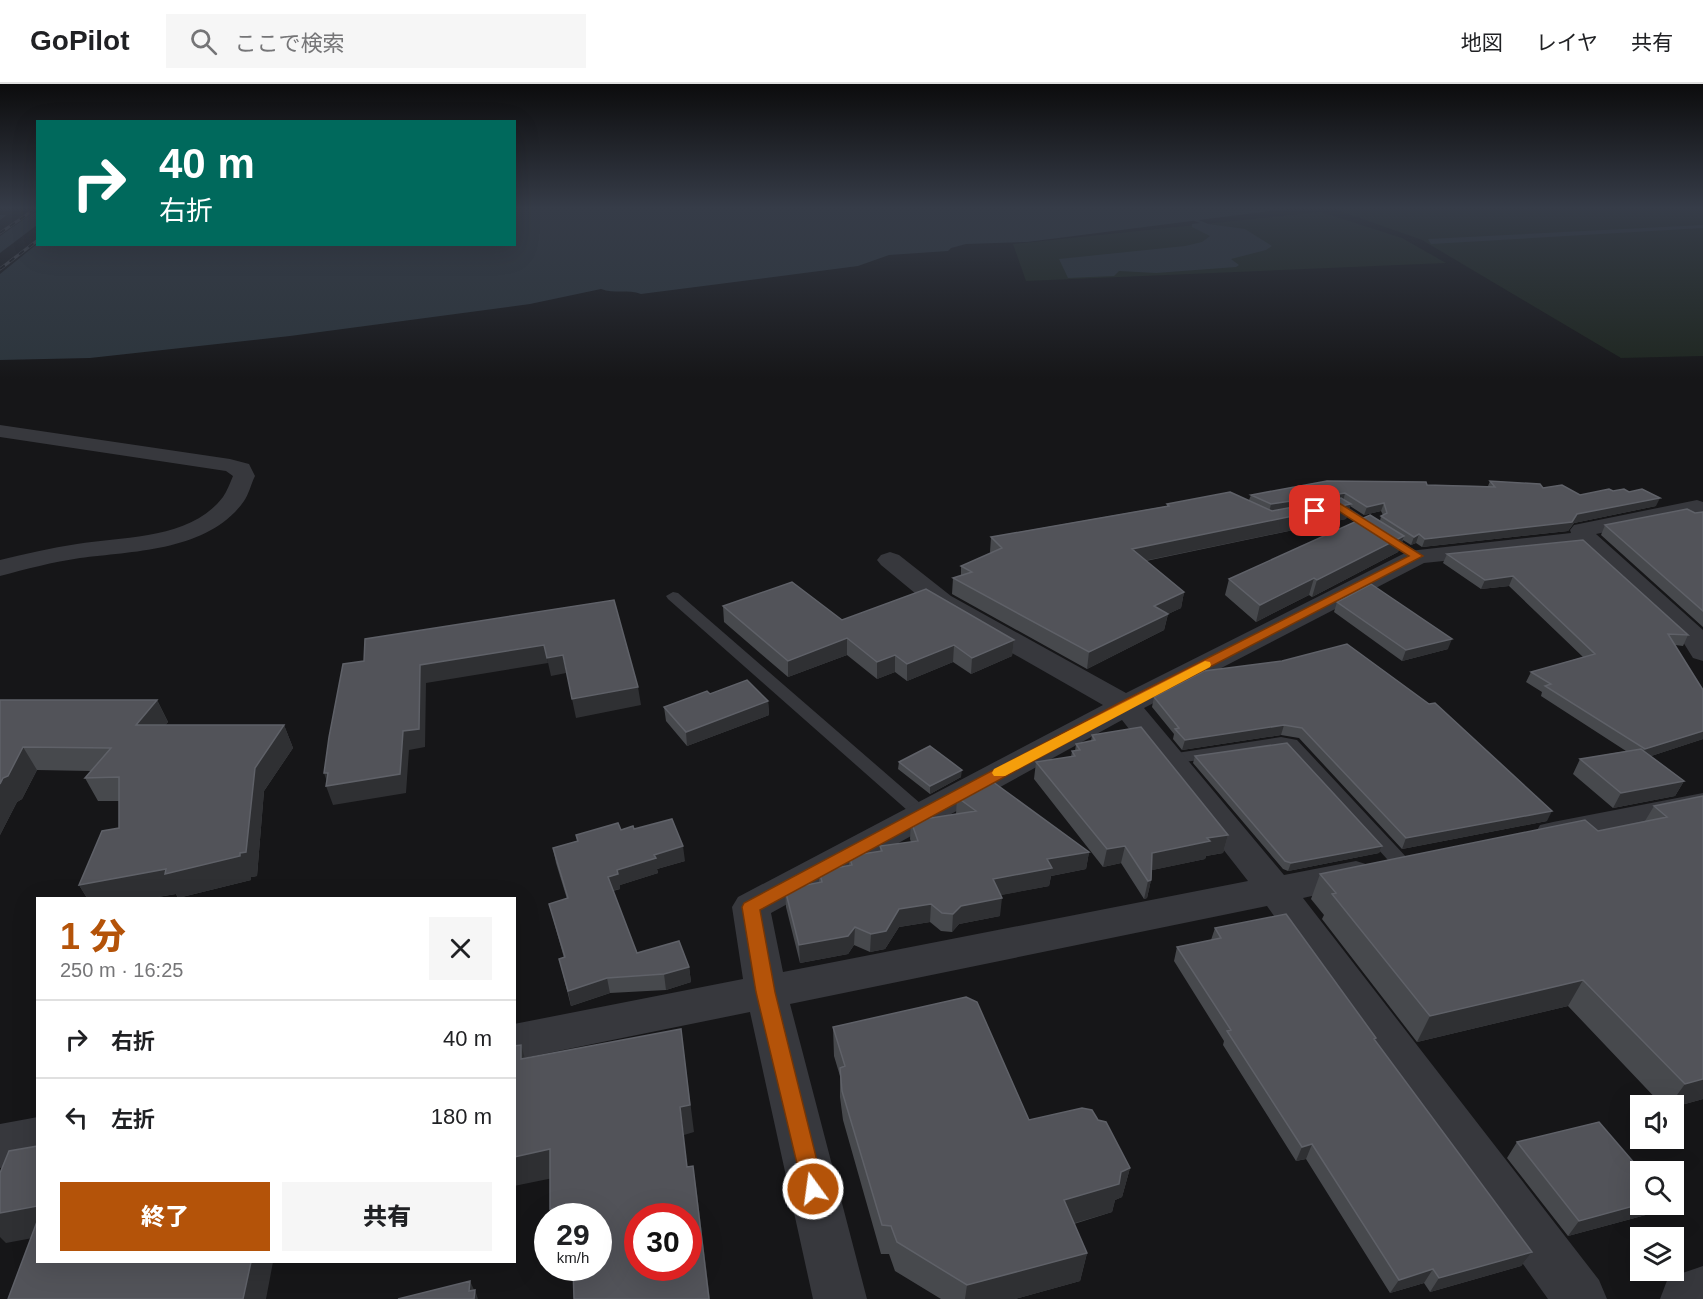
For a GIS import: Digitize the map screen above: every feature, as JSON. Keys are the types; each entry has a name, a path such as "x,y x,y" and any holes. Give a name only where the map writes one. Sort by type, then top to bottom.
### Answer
{"street":[{"path":"0,431 231,465 241,469 244,476 236,492 218,515 211,522 195,529 163,539 75,552 0,568"},
{"path":"1700,507 1582,530 1586,539 1700,643"},
{"path":"840,1299 766,992 751,907 1126,705 1418,556 1586,539"},
{"path":"890,560 942,602 1126,705 1276,890 1580,1299"},
{"path":"1518,841 1703,804"},
{"path":"516,1042 1420,861"},
{"path":"0,1146 36,1138"},
{"path":"1689,1299 1703,1295"}],"lane":[{"path":"1315,511 1339,506 1418,556"},
{"path":"674,596 922,814"},
{"path":"1170,759 1281,742 1291,744 1420,861"}],"shaded area":[{"path":"0,266 859,266 641,294 601,289 530,304 290,336 90,358 0,360"},
{"path":"1021,266 1383,266 1026,281"},
{"path":"1062,266 1238,266 1156,273 1119,271 1114,276 1068,278"},
{"path":"1465,266 1703,266 1703,356 1621,358"}],"pier":[{"path":"0,266 10,266 0,274"}],"building":[{"path":"1327,481 1426,482 1427,485 1495,487 1490,481 1540,484 1543,488 1562,485 1580,495 1609,489 1613,491 1624,489 1629,492 1642,489 1660,498 1577,514 1572,522 1425,539 1419,534 1414,537 1381,516 1387,513 1384,503 1367,507 1345,493 1271,504 1251,495"},
{"path":"1230,492 1272,511 1341,498 1351,504 1132,549 1184,592 1154,606 1168,614 1089,652 953,578 972,572 961,566 1002,548 991,537 1169,506 1167,504"},
{"path":"1687,509 1695,513 1703,512 1703,611 1605,525"},
{"path":"1370,515 1404,536 1317,580 1314,578 1260,605 1229,579"},
{"path":"1583,540 1688,635 1668,634 1703,690 1703,731 1645,749 1545,686 1551,684 1531,672 1595,654 1513,576 1485,580 1447,554"},
{"path":"792,582 842,620 926,589 1014,640 972,658 954,645 907,664 895,655 877,662 847,638 788,661 723,606"},
{"path":"1371,584 1452,639 1406,650 1337,602"},
{"path":"614,600 638,687 572,699 563,655 547,658 544,645 420,665 419,729 403,731 400,774 326,786 328,773 324,773 329,737 343,664 364,661 365,639"},
{"path":"1347,644 1429,704 1435,703 1552,811 1406,838 1302,728 1284,725 1185,740 1175,729 1179,728 1154,697 1204,671 1282,661"},
{"path":"747,680 768,701 686,732 664,707 707,691 710,694"},
{"path":"0,700 157,700 136,725 284,725 255,768 246,852 240,853 240,856 165,874 166,869 79,885 102,831 119,828 119,777 85,778 111,748 23,747 8,776 3,778 0,784"},
{"path":"1141,727 1228,835 1207,838 1210,841 1152,853 1151,880 1148,881 1125,846 1107,849 1036,762 1075,756 1072,751 1080,750 1076,744 1095,740 1092,735"},
{"path":"1287,743 1382,846 1291,863 1285,861 1195,756"},
{"path":"930,746 962,770 930,786 899,762"},
{"path":"1641,749 1684,781 1621,793 1580,759"},
{"path":"989,779 1089,852 1047,859 1052,868 993,879 1002,898 961,906 953,914 942,913 931,904 899,909 886,931 871,934 855,927 848,936 799,945 785,889 822,882 819,871 852,865 849,856 882,851 880,846 918,841 911,821 976,811 957,797"},
{"path":"1703,796 1703,1079 1685,1084 1583,980 1430,1016 1332,894 1336,893 1320,874 1585,820 1598,831 1667,817 1654,806"},
{"path":"672,819 683,846 654,855 656,858 617,870 618,874 608,877 637,953 679,941 689,967 664,974 607,978 568,991 559,959 565,957 549,904 568,898 553,848 578,841 576,835 618,823 621,830"},
{"path":"1286,914 1376,1038 1374,1039 1532,1252 1439,1278 1433,1269 1399,1280 1312,1144 1302,1147 1227,1031 1231,1030 1177,947 1221,938 1215,928"},
{"path":"966,997 977,1002 1029,1120 1082,1108 1092,1110 1098,1120 1106,1122 1130,1168 1121,1172 1119,1184 1064,1200 1087,1253 967,1285 897,1242 891,1226 882,1225 842,1091 840,1068 845,1066 833,1027"},
{"path":"681,1029 690,1105 680,1107 687,1167 693,1166 697,1203 624,1203 624,1281 702,1281 702,1241 709,1299 574,1299 573,1281 612,1281 612,1203 550,1203 550,1149 516,1157 516,1046 521,1045 521,1059"},
{"path":"1599,1122 1633,1161 1630,1161 1630,1207 1579,1221 1517,1142"},
{"path":"36,1146 36,1206 0,1213 0,1173 9,1151"},
{"path":"36,1224 36,1263 251,1263 243,1299 8,1299"},
{"path":"470,1281 469,1291 475,1290 474,1299 398,1299"}],"railway":[{"path":"0,269 4,266"}],"slow traffic":[{"path":"1000,773 1205,665"}],"route":[{"path":"813,1189 766,992 751,907 1126,705 1418,556 1339,506 1315,511"}]}
